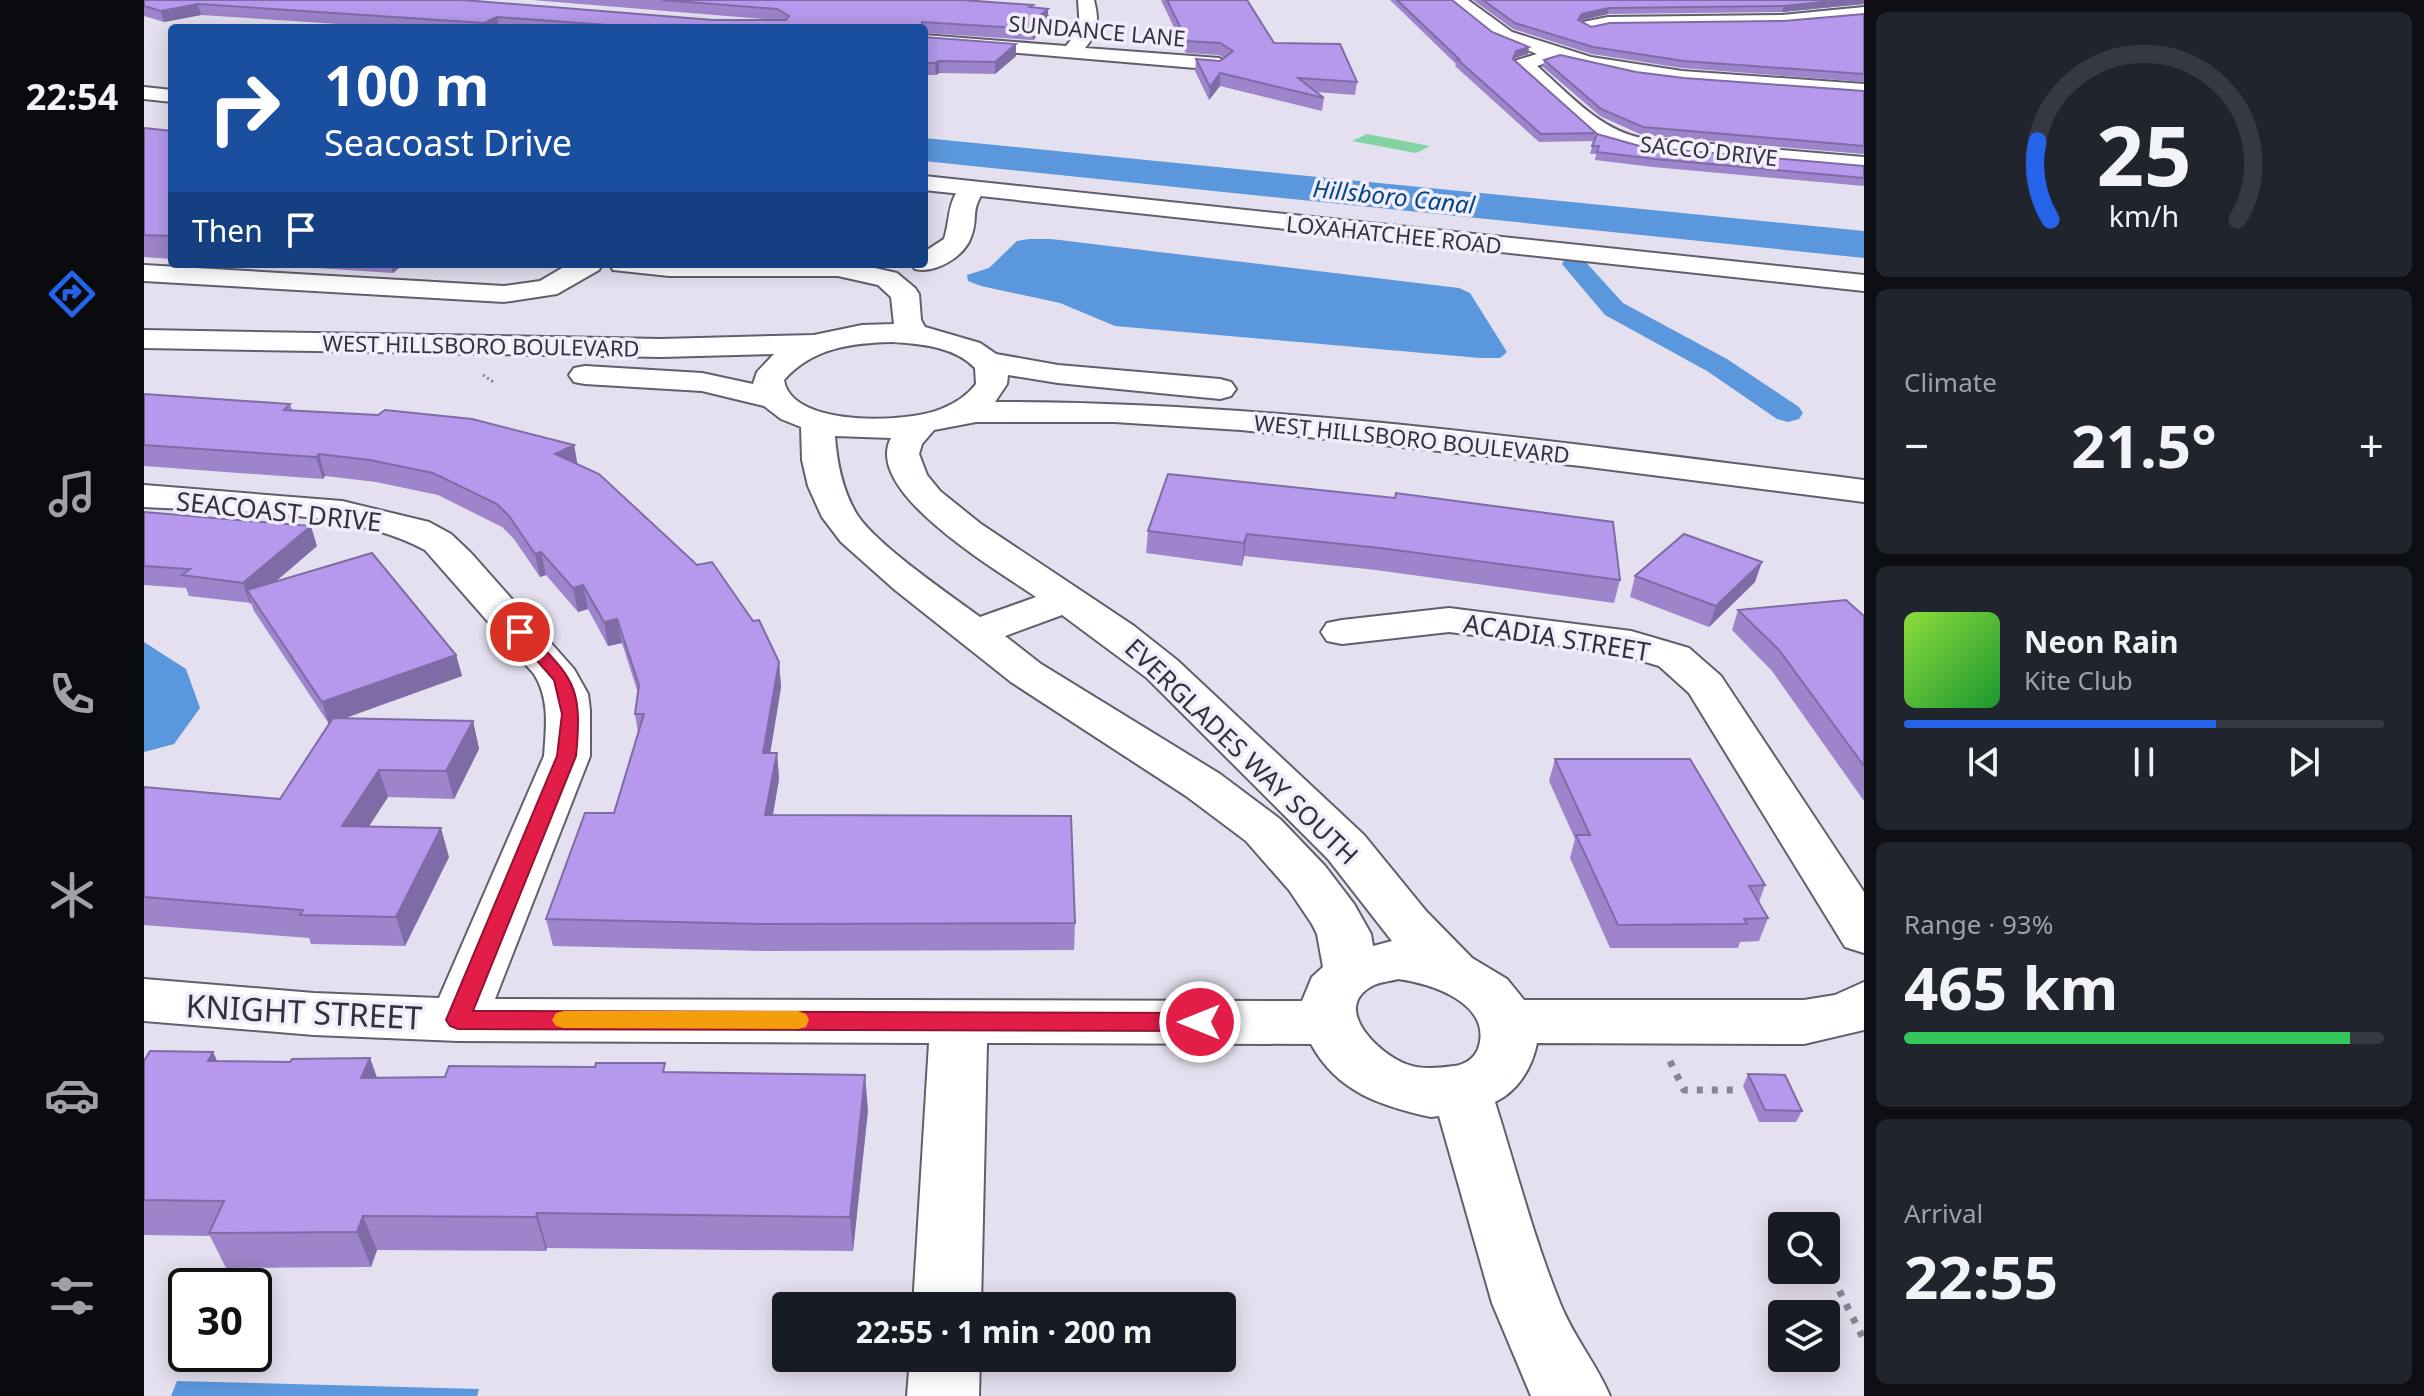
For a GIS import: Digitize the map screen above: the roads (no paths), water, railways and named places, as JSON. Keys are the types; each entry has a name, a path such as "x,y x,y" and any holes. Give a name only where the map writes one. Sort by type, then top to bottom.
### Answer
{"street":[{"path":"1070,52 1091,31 1092,22 1086,0"},
{"path":"1456,0 1498,32 1561,53 1646,72 1864,90"},
{"path":"1733,4 1823,32"},
{"path":"1637,42 1589,26 1608,22 1782,20 1864,12"},
{"name":"SUNDANCE LANE","path":"928,40 1219,64"},
{"name":"SACCO DRIVE","path":"1561,53 1524,64 1599,131 1614,139 1641,145 1864,164"},
{"path":"144,93 168,96"},
{"path":"144,101 168,104"},
{"name":"LOXAHATCHEE ROAD","path":"928,175 1864,274"},
{"name":"LOXAHATCHEE ROAD","path":"928,183 1864,283"},
{"path":"928,260 947,252 957,243 961,232 961,207 973,189"},
{"path":"649,268 863,301 910,324"},
{"path":"144,273 493,294 529,293 547,288 580,270 653,287 714,277 816,268"},
{"path":"828,268 863,301"},
{"path":"773,398 768,379 776,367 796,352 818,343 863,301 914,268"},
{"path":"863,301 886,297 910,324"},
{"name":"WEST HILLSBORO BOULEVARD","path":"910,324 960,345 988,362 1049,373 1416,409 1864,462"},
{"name":"WEST HILLSBORO BOULEVARD","path":"144,339 661,348 818,343"},
{"name":"WEST HILLSBORO BOULEVARD","path":"144,345 684,381 738,388 773,398 791,411 817,421 869,428 922,424 957,413 1114,412 1241,420 1581,456 1864,491"},
{"path":"957,413 988,392 993,377 988,362"},
{"name":"EVERGLADES WAY SOUTH","path":"817,421 822,473 840,517 878,557 1026,673 1203,785 1263,830 1307,878 1335,917 1344,934 1351,970"},
{"name":"EVERGLADES WAY SOUTH","path":"922,424 910,435 902,454 910,477 927,499 961,527 1142,652 1346,847 1407,924 1451,970"},
{"name":"SEACOAST DRIVE","path":"144,496 327,511 376,518 407,527 436,540 562,679 571,714 567,756 458,1020"},
{"path":"976,633 1067,599"},
{"name":"ACADIA STREET","path":"1342,632 1411,622 1465,621 1616,640 1674,657 1706,685 1864,934"},
{"path":"1398,959 1424,961 1451,970 1475,983 1493,1001 1505,1021 1509,1039 1506,1056 1497,1071 1482,1083 1461,1090 1426,1092 1388,1084 1348,1058 1335,1040 1328,1023 1328,1002 1336,984 1351,970 1373,962 1398,959"},
{"name":"KNIGHT STREET","path":"144,1000 314,1014 458,1020 1328,1023"},
{"path":"1505,1021 1804,1022 1850,1013 1864,1003"},
{"path":"948,1292 959,1021"},
{"path":"1461,1090 1526,1303 1556,1372 1574,1396"},
{"path":"943,1396 944,1372"}],"water":[{"name":"Hillsboro Canal","path":"928,138 1864,231 1864,258 928,161"},
{"path":"1051,239 1459,288 1470,293 1507,352 1500,358 1480,358 1115,326 1060,303 968,281 967,275 989,268 1017,241"},
{"path":"144,642 186,669 200,708 174,744 144,752"},
{"path":"177,1381 479,1389 477,1396 171,1396"}],"waterway":[{"path":"1574,264 1614,309 1717,365 1788,413"}]}
